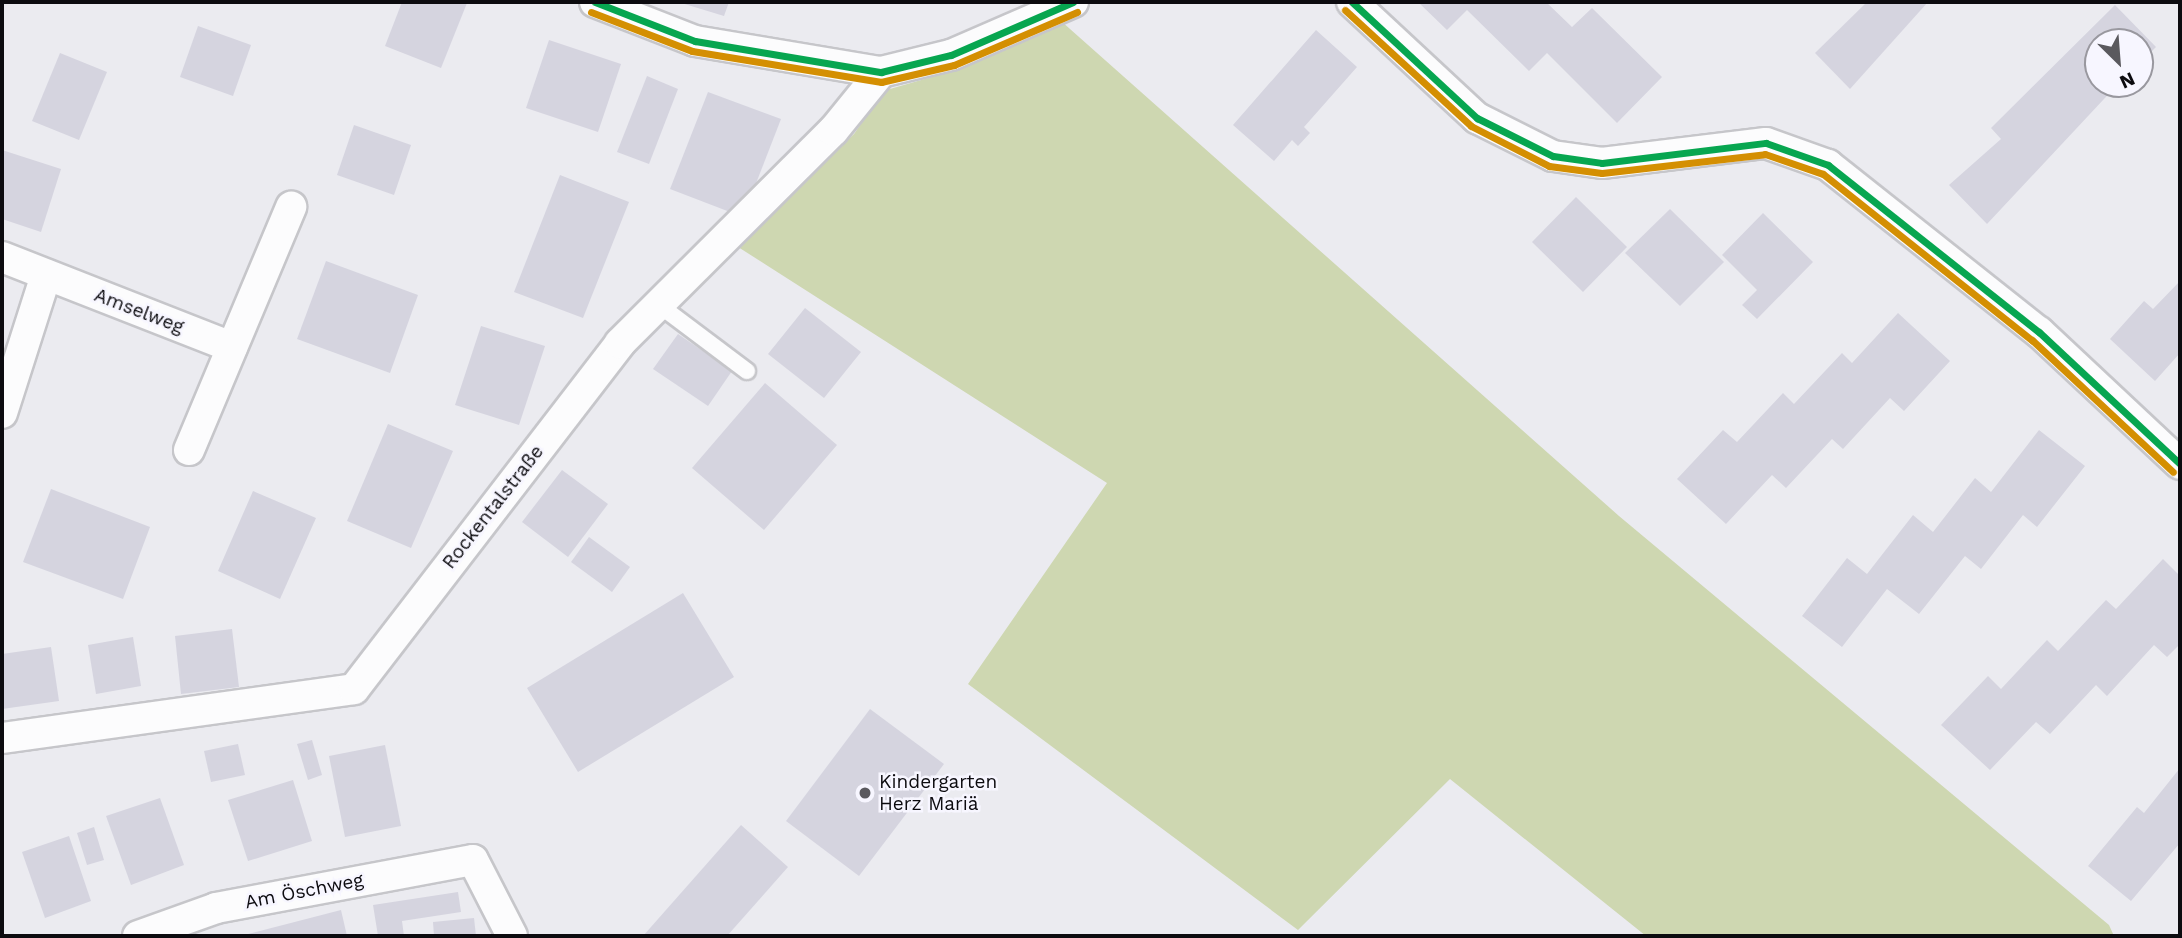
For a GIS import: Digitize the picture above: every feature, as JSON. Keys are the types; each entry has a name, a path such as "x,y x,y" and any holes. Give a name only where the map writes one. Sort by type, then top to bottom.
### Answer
{"street":[{"path":"595,2 695,41 881,72 951,55 1073,2"},
{"path":"1352,2 1477,118 1553,156 1602,163 1766,142 1828,165 2039,332 2180,464"},
{"name":"Rockentalstraße","path":"2,737 354,689 620,343 833,131 881,72"},
{"path":"189,450 291,207"},
{"name":"Amselweg","path":"2,257 232,347"},
{"path":"2,413 46,275"},
{"name":"Am Öschweg","path":"138,936 216,908 473,860 512,936"}],"lane":[{"path":"659,305 747,371"}],"green space":[{"path":"1061,21 1619,516 2109,925 2114,936 1646,936 1450,779 1298,930 968,684 1107,483 735,245 854,134 883,91 949,72"}],"building":[{"path":"402,2 467,3 441,68 385,46"},
{"path":"678,2 729,2 724,16"},
{"path":"1418,2 1546,2 1572,27 1592,8 1662,77 1617,123 1547,53 1529,71 1467,10 1447,30"},
{"path":"1867,2 1928,2 1850,89 1815,53"},
{"path":"2115,5 2137,28 2092,28"},
{"path":"198,26 251,45 233,96 180,77"},
{"path":"1316,30 1357,67 1304,127 1310,133 1298,146 1292,140 1274,161 1233,125"},
{"path":"2084,36 2084,98 2105,98 1987,224 1949,185 2001,139 1991,128"},
{"path":"549,40 621,64 598,132 526,108"},
{"path":"60,53 107,72 79,140 32,121"},
{"path":"647,76 678,89 649,164 617,152"},
{"path":"708,92 781,119 743,217 670,189"},
{"path":"354,125 411,145 394,195 337,175"},
{"path":"2,150 61,169 41,232 2,219"},
{"path":"560,175 629,202 583,318 514,292"},
{"path":"1576,197 1627,247 1583,292 1532,242"},
{"path":"1670,209 1724,262 1680,306 1625,253"},
{"path":"1763,213 1813,262 1757,319 1742,305 1757,290 1722,255"},
{"path":"326,261 418,295 390,373 297,339"},
{"path":"2180,281 2180,353 2155,381 2110,339 2144,301 2153,309"},
{"path":"805,308 861,352 824,398 768,354"},
{"path":"1898,313 1950,361 1904,411 1890,398 1843,449 1832,439 1786,488 1772,475 1726,524 1677,479 1723,430 1737,442 1783,393 1794,404 1842,353 1852,363"},
{"path":"481,326 545,346 519,425 455,405"},
{"path":"678,334 732,371 708,406 653,369"},
{"path":"765,383 837,445 764,530 692,468"},
{"path":"388,424 453,451 411,548 347,521"},
{"path":"2039,430 2085,466 2037,527 2023,515 1981,569 1965,556 1919,614 1887,589 1842,647 1802,616 1847,558 1867,574 1913,515 1933,532 1975,478 1991,492"},
{"path":"562,470 608,504 568,557 522,522"},
{"path":"51,489 150,527 123,599 23,562"},
{"path":"253,491 316,518 280,599 218,571"},
{"path":"589,537 630,567 612,592 571,562"},
{"path":"2163,559 2180,576 2180,644 2167,657 2154,645 2107,696 2096,685 2050,734 2036,722 1990,770 1941,725 1988,676 2001,689 2047,640 2058,651 2106,600 2116,609"},
{"path":"683,593 734,677 578,772 527,688"},
{"path":"232,629 239,687 181,694 175,636"},
{"path":"133,637 141,686 96,694 88,645"},
{"path":"51,647 59,701 2,709 2,654"},
{"name":"Kindergarten Herz Mariä","path":"870,709 944,764 859,876 786,821"},
{"path":"312,740 322,775 308,780 297,744"},
{"path":"238,744 245,775 211,782 204,751"},
{"path":"385,745 401,826 345,837 329,756"},
{"path":"2180,768 2180,843 2131,901 2088,866 2137,807 2144,813"},
{"path":"293,780 312,841 248,861 228,800"},
{"path":"160,798 184,865 131,885 106,816"},
{"path":"741,825 788,867 727,936 643,936"},
{"path":"94,827 104,860 87,865 77,833"},
{"path":"69,836 91,901 45,918 22,852"},
{"path":"458,892 461,912 402,921 404,936 378,936 373,905"},
{"path":"341,910 347,936 244,936 244,935"},
{"path":"474,918 476,936 434,936 433,922"}],"transit line":[{"path":"595,2 695,41 881,72 951,55 1073,2"},
{"path":"1352,2 1477,118 1553,156 1602,163 1766,143 1828,165 2039,332 2180,464"},
{"path":"1345,10 1471,126 1549,166 1602,173 1765,154 1823,174 2032,340 2173,472"},
{"path":"591,12 692,51 881,82 954,65 1077,12"}],"place":[{"name":"Kindergarten Herz Mariä","path":"865,793"}]}
